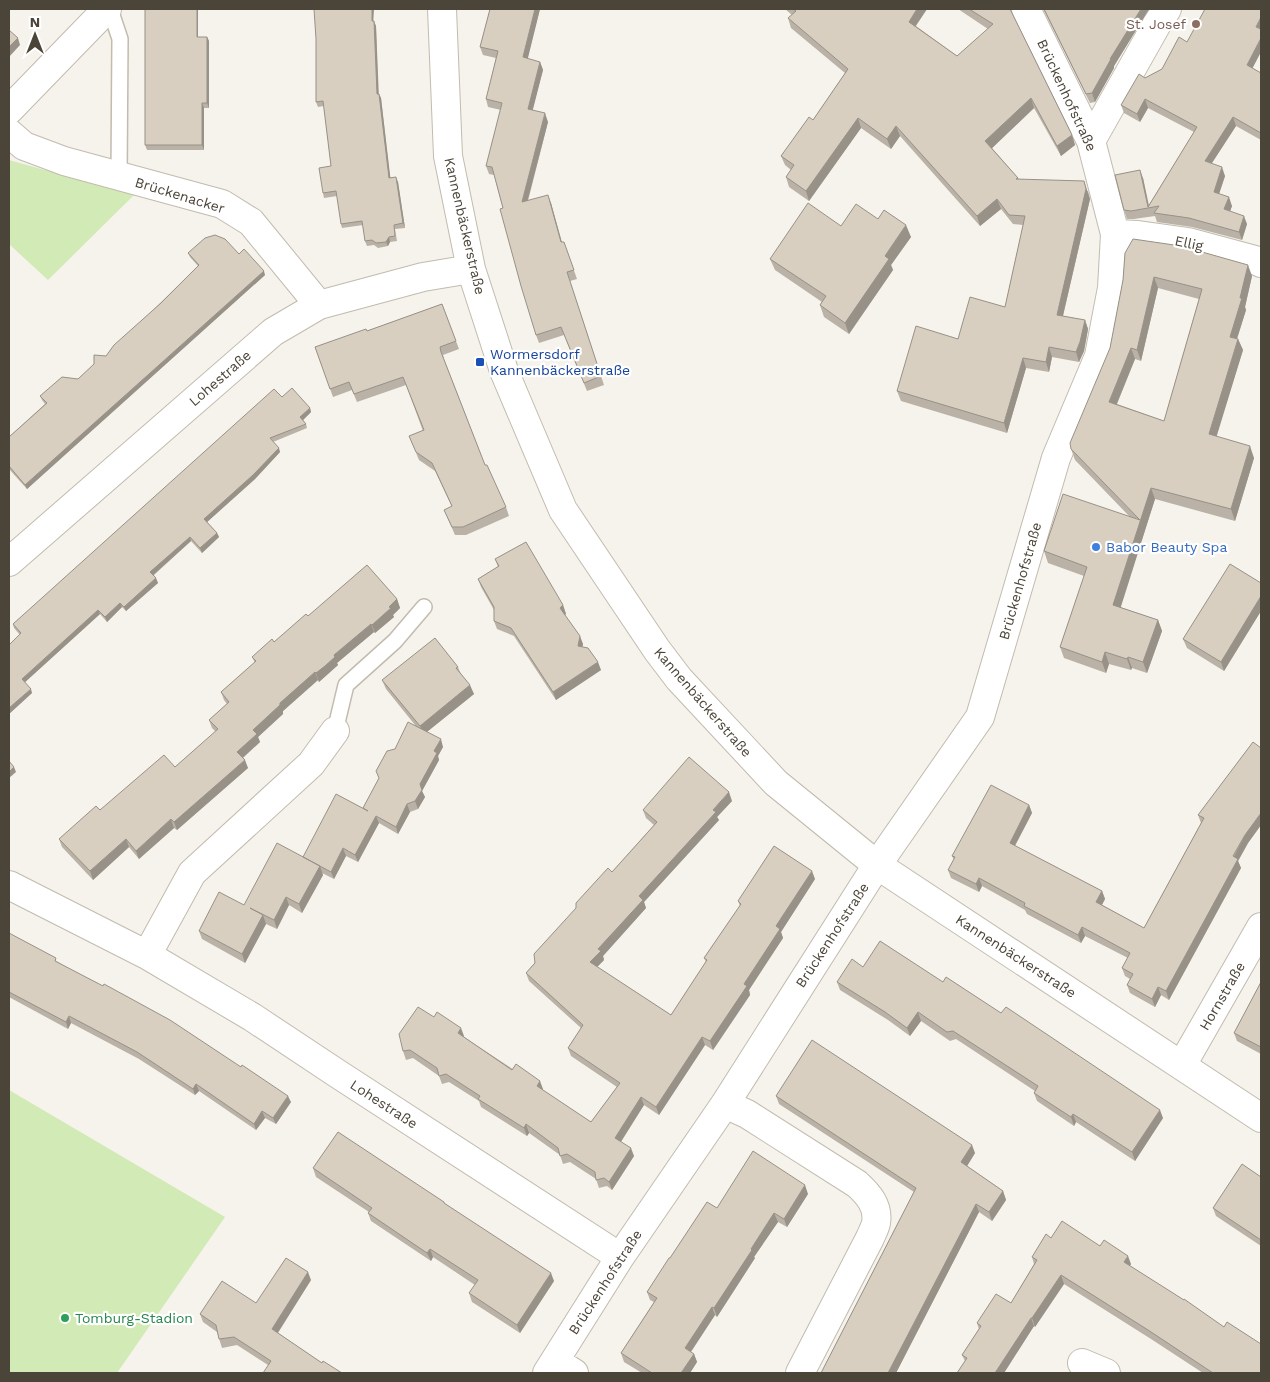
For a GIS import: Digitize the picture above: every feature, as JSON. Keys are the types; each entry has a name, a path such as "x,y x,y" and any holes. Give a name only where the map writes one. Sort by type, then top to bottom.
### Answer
{"street":[{"path":"9,110 108,9"},
{"name":"Kannenbäckerstraße","path":"442,9 448,156 471,269 504,371 563,510 657,650 679,679 776,784 877,865 1261,1118"},
{"name":"Brückenhofstraße","path":"558,1369 620,1257 725,1104 877,865 980,716 1056,458 1098,356 1112,288 1115,234 1091,141 1026,9"},
{"path":"1091,141 1167,9"},
{"name":"Brückenacker","path":"9,133 24,146 64,161 222,204 251,222 319,305"},
{"name":"Ellig","path":"1115,234 1138,235 1188,242 1261,263"},
{"name":"Lohestraße","path":"9,562 273,332 319,305 423,277 471,269"},
{"path":"146,955 192,872 311,764 335,731"},
{"name":"Lohestraße","path":"9,885 146,955 252,1017 620,1257"},
{"name":"Hornstraße","path":"1182,1066 1261,927"},
{"path":"725,1104 747,1114 857,1184 869,1195 876,1208 876,1223 870,1238 800,1373"}],"lane":[{"name":"Brückenacker","path":"108,9 120,39 119,177"},
{"path":"335,731 346,685 396,641 424,607"}],"green space":[{"path":"9,160 134,195 48,280 9,244"},
{"path":"9,1090 225,1217 117,1373 9,1373"}],"building":[{"path":"145,9 197,9 197,37 207,37 207,103 202,103 202,145 145,145"},
{"path":"314,9 372,9 377,94 379,94 389,178 396,177 403,223 394,225 395,236 389,237 386,242 365,241 362,221 341,224 336,191 323,193 319,168 331,166 323,101 316,102"},
{"path":"490,9 535,9 523,57 540,62 528,109 545,113 522,202 548,195 561,242 564,242 574,270 567,272 601,376 584,383 561,327 536,335 500,209 503,208 492,167 486,166 502,103 486,99 498,51 480,47"},
{"path":"793,9 917,9 909,22 957,56 993,24 969,9 1010,9 1072,135 1057,146 1031,98 985,141 1018,178 1016,179 1084,181 1086,189 1057,315 1085,320 1076,352 1049,347 1046,362 1023,358 1004,423 897,391 916,326 958,339 970,297 1005,307 1025,216 1009,215 997,199 977,216 896,126 887,139 858,118 806,191 786,177 794,165 781,156 809,117 813,120 848,69 788,18 796,11"},
{"path":"1044,9 1141,9 1110,59 1092,93 1086,94"},
{"path":"1205,9 1261,9 1261,17 1256,27 1261,29 1261,38 1247,65 1261,73 1261,133 1233,117 1205,161 1222,167 1214,192 1229,197 1224,209 1244,216 1239,232 1189,218 1154,213 1159,206 1131,211 1124,210 1115,175 1140,170 1148,207 1197,127 1145,99 1137,114 1121,105 1139,74 1145,78 1162,69 1179,37 1187,42"},
{"path":"9,30 18,38 9,47"},
{"path":"808,203 841,226 856,204 878,219 884,210 906,225 885,256 889,259 845,323 820,305 826,296 770,259"},
{"path":"215,235 225,239 239,254 244,249 264,271 25,485 9,466 9,437 47,403 40,396 62,377 78,379 94,364 94,355 106,356 114,345 161,303 199,265 188,253 205,238"},
{"path":"1133,239 1181,246 1248,265 1240,298 1242,298 1230,337 1238,339 1209,434 1250,446 1231,509 1151,488 1113,605 1158,620 1143,662 1105,652 1102,662 1060,647 1087,567 1044,551 1063,494 1140,520 1071,449 1070,443 1110,348 1123,280 1125,253","holes":["1154,277 1202,289 1164,421 1109,402 1131,348 1137,350"]},
{"path":"442,304 456,341 440,347 441,352 485,465 487,465 506,507 463,527 452,527 444,510 452,506 432,463 416,452 409,436 424,430 403,377 354,394 349,382 330,389 315,347 366,329 367,331"},
{"path":"292,388 310,408 300,417 306,424 270,438 279,448 253,475 204,519 217,533 200,548 190,537 150,572 156,578 124,607 120,603 105,617 98,610 22,679 31,689 9,708 9,645 21,633 13,624 274,389 282,397"},
{"path":"526,542 563,605 560,608 580,636 578,646 588,648 598,662 553,692 511,628 494,621 494,607 478,579 499,566 495,559"},
{"path":"1230,564 1261,583 1261,596 1221,662 1183,639"},
{"path":"367,565 397,599 389,607 391,608 334,655 335,657 280,703 253,730 257,734 237,752 245,760 174,822 171,819 136,851 126,839 90,871 59,839 96,806 100,810 164,755 175,767 218,729 209,720 229,702 221,692 256,661 252,657 272,639 274,642 306,614 308,616"},
{"path":"435,638 470,685 420,726 382,680"},
{"path":"408,722 441,739 434,751 437,753 420,784 422,790 415,801 407,804 396,827 376,816 355,855 343,848 331,872 303,857 336,794 368,811 363,808 379,778 376,771 387,751 395,749"},
{"path":"1253,742 1261,748 1261,813 1233,856 1238,859 1166,991 1158,987 1152,999 1127,985 1133,974 1122,968 1130,953 1082,927 1078,935 1024,906 1025,903 979,878 976,884 948,870 955,857 952,856 991,785 1029,805 1010,843 1102,891 1096,902 1144,928 1204,818 1198,815"},
{"path":"689,757 729,792 713,810 716,812 639,896 643,900 598,949 601,951 590,962 671,1015 707,960 704,958 741,904 738,901 774,846 812,871 776,926 780,929 744,984 747,986 710,1041 702,1037 656,1107 641,1097 615,1138 631,1148 609,1182 604,1178 596,1180 595,1172 567,1154 560,1156 558,1148 526,1124 524,1128 478,1099 480,1096 446,1074 439,1076 437,1068 410,1050 403,1051 399,1034 418,1007 434,1017 437,1012 461,1028 458,1033 512,1070 516,1064 540,1081 537,1086 591,1122 620,1083 568,1048 583,1025 526,973 535,963 534,954 576,908 576,903 608,868 612,872 657,822 643,810"},
{"path":"9,761 14,767 9,772"},
{"path":"277,843 320,866 299,904 286,897 274,920 250,908 263,915 242,954 199,931 219,892 244,905"},
{"path":"9,933 56,958 55,961 103,986 104,984 170,1020 288,1096 273,1118 262,1111 254,1124 196,1084 193,1089 137,1052 69,1016 66,1022 9,992"},
{"path":"880,941 943,982 946,977 1001,1013 1006,1007 1160,1110 1132,1152 1073,1114 1071,1117 1034,1093 1038,1086 953,1031 947,1032 918,1012 907,1028 837,982 852,959 863,967"},
{"path":"1261,982 1261,1047 1234,1033"},
{"path":"812,1040 972,1145 961,1162 1003,1191 989,1212 976,1204 888,1373 821,1373 916,1188 776,1096"},
{"path":"338,1132 551,1273 517,1325 469,1293 478,1280 430,1249 427,1253 368,1213 372,1208 313,1168"},
{"path":"753,1151 805,1185 784,1219 774,1213 714,1308 712,1307 685,1348 694,1354 681,1373 652,1373 621,1353 657,1298 647,1292 707,1202 717,1208"},
{"path":"1242,1164 1261,1177 1261,1240 1213,1208"},
{"path":"1062,1221 1100,1246 1104,1240 1128,1256 1124,1262 1184,1299 1224,1327 1227,1322 1261,1344 1261,1373 1213,1373 1061,1275 995,1373 957,1373 967,1358 962,1355 981,1326 977,1323 996,1294 1011,1303 1037,1260 1032,1257 1046,1234 1051,1238"},
{"path":"286,1258 308,1272 272,1329 322,1363 323,1361 342,1373 263,1373 271,1361 234,1337 219,1339 216,1325 200,1314 222,1281 256,1303"}],"place":[{"name":"St. Josef","path":"1196,24"},
{"name":"Wormersdorf Kannenbäckerstraße","path":"480,362"},
{"name":"Babor Beauty Spa","path":"1096,547"},
{"name":"Tomburg-Stadion","path":"65,1318"}]}
